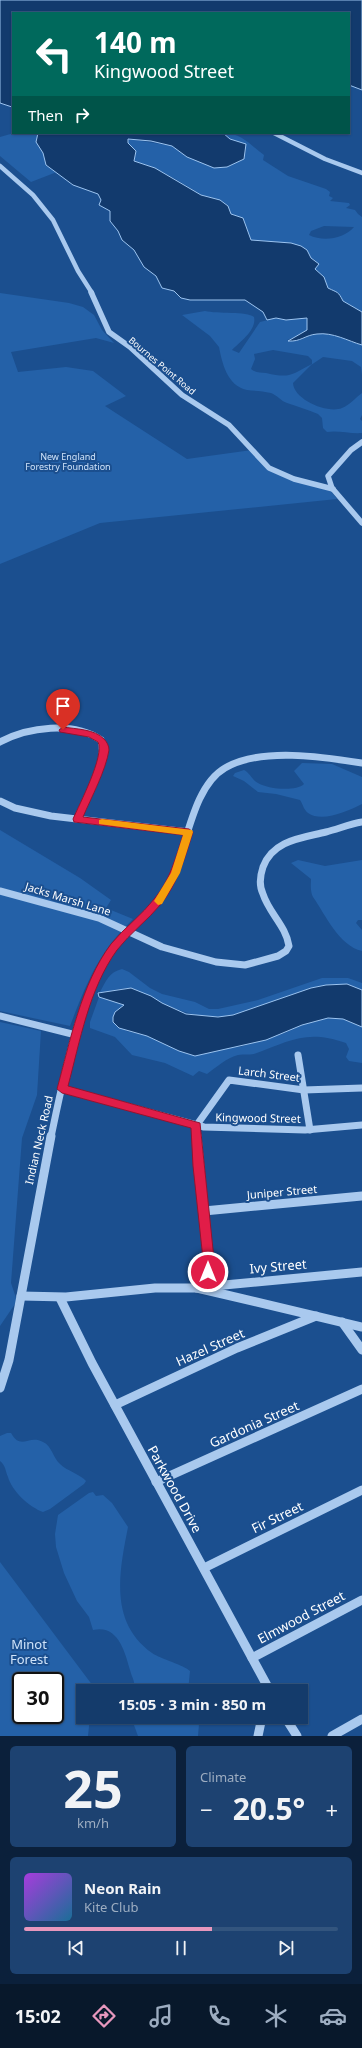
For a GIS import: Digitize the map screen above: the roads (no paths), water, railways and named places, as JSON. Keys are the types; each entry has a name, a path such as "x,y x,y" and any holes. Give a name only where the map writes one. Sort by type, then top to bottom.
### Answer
{"street":[{"path":"276,134 325,160 362,173"},
{"name":"Bournes Point Road","path":"0,166 33,195 53,220 78,271 91,292 109,332 130,348 182,395 229,426 241,436 269,468 294,479 333,489"},
{"path":"362,442 351,450 329,474 328,480 333,489 362,523"},
{"path":"0,742 19,733 42,728 84,733 101,740 104,750 103,755 96,777 77,819"},
{"name":"Indian Neck Road","path":"0,1388 9,1360 41,1179 62,1089 76,1035 88,999 104,963 115,947 158,902 167,890 177,868 200,800 208,784 217,773 229,765 284,754 314,756 362,763"},
{"path":"0,801 26,811 77,819 189,832"},
{"name":"Jacks Marsh Lane","path":"0,891 99,918 169,950 200,959 233,965 245,965 278,956 288,950 289,942 285,932 267,905 262,892 261,874 265,860 275,849 295,839 362,822"},
{"path":"0,1016 76,1035"},
{"path":"298,1055 310,1130"},
{"name":"Larch Street","path":"196,1126 229,1080 304,1090 362,1088"},
{"name":"Kingwood Street","path":"62,1089 196,1126 265,1130 310,1130 362,1125"},
{"path":"196,1126 209,1266 205,1277 197,1288"},
{"name":"Juniper Street","path":"204,1210 362,1196"},
{"name":"Ivy Street","path":"197,1288 362,1272"},
{"path":"21,1296 60,1298 155,1288 197,1288 362,1327"},
{"name":"Parkwood Drive","path":"60,1298 156,1482 266,1684"},
{"name":"Hazel Street","path":"115,1405 237,1348 316,1316"},
{"path":"342,1322 362,1350"},
{"name":"Gardonia Street","path":"156,1482 362,1389"},
{"name":"Fir Street","path":"204,1568 362,1490"},
{"name":"Elmwood Street","path":"252,1658 362,1600"},
{"path":"332,1736 362,1719"},
{"path":"258,1736 261,1724"},
{"path":"289,1724 297,1736"}],"park label":[{"name":"New England Forestry Foundation","path":"68,462"},
{"name":"Minot Forest","path":"29,1652"}]}
